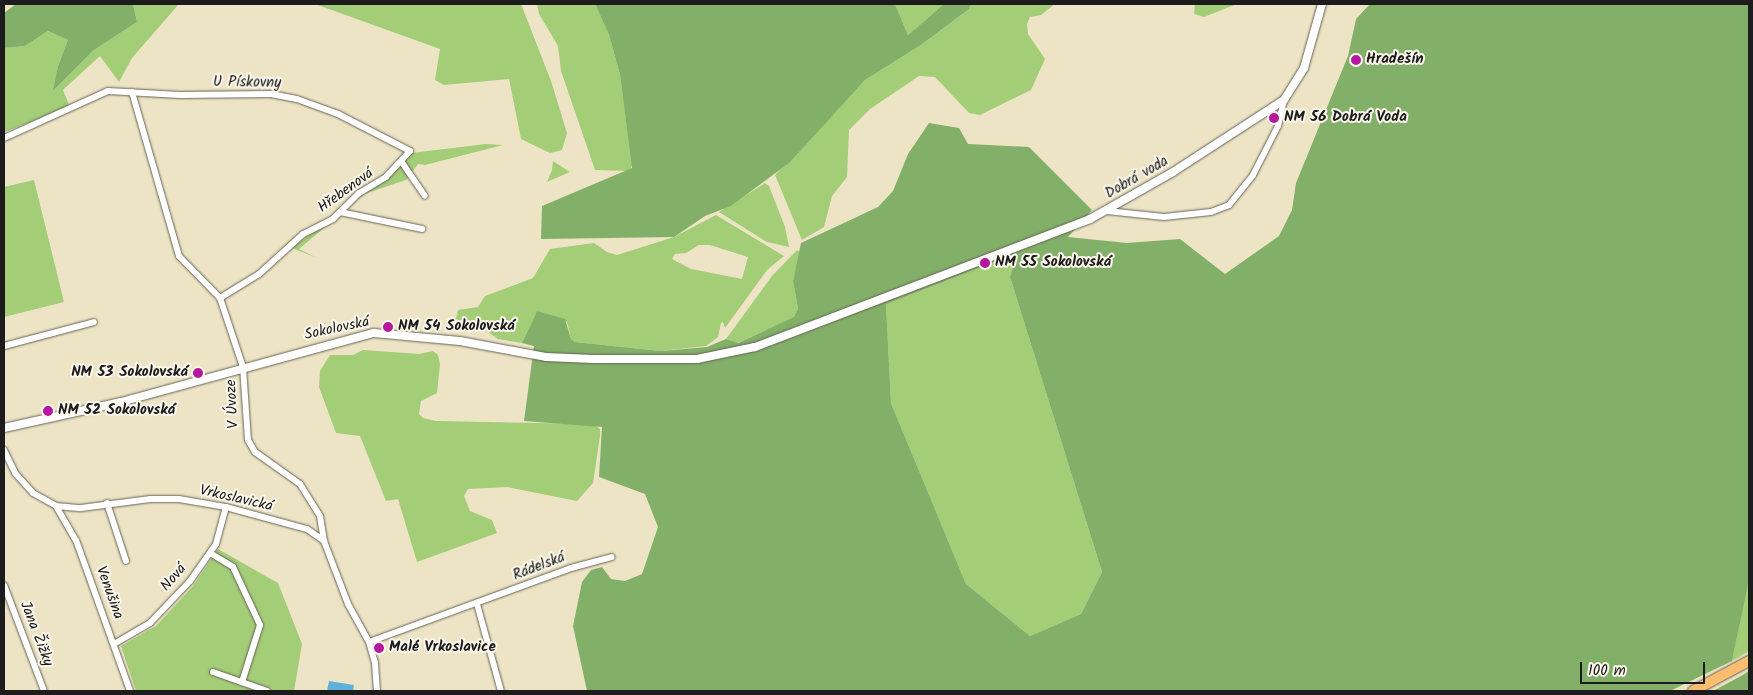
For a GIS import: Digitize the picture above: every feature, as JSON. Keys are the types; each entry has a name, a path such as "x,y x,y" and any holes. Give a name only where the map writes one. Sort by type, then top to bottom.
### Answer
{"main road":[{"path":"1693,691 1749,661"}],"street":[{"name":"Dobrá voda","path":"1107,211 1164,217 1211,212 1229,205 1253,175 1278,126 1284,100 1304,68 1322,4"},
{"name":"U Pískovny","path":"4,138 108,91 284,95 362,124 410,151"},
{"name":"V Úvoze","path":"132,92 179,256 220,298 243,366 248,440 256,452 300,484 320,516 324,541"},
{"name":"Dobrá voda","path":"1107,211 1173,172 1284,100"},
{"name":"Hřebenová","path":"220,298 259,274 302,234 340,212 401,161 410,151"},
{"path":"401,161 425,196"},
{"name":"Sokolovská","path":"4,428 121,402 243,366 374,334 460,341 546,357 593,359 715,357 755,347 1107,211"},
{"path":"340,212 422,229"},
{"path":"4,346 94,322"},
{"name":"Vrkoslavická","path":"4,450 14,473 33,494 56,506 81,508 107,503 179,499 226,507 307,529 324,541"},
{"path":"107,503 126,561"},
{"name":"Venušina","path":"56,506 76,540 130,691"},
{"name":"Nová","path":"114,644 150,623 190,581 216,544 226,507"},
{"path":"324,541 348,604 369,642 375,663 377,691"},
{"path":"210,552 231,565 260,625 242,682"},
{"name":"Rádelská","path":"369,642 594,560 612,557"},
{"name":"Jana Žižky","path":"4,585 44,691"},
{"path":"476,604 501,691"},
{"path":"213,672 267,691"}],"green space":[{"path":"16,4 133,4 137,22 94,50 53,91 58,66 68,40 48,31 25,46 4,48 4,13"},
{"path":"133,4 179,4 132,58 119,82 100,56 63,90 70,107 4,132 4,48 25,46 48,31 68,40 58,66 54,90 94,50 137,22"},
{"path":"315,4 521,4 551,81 567,133 562,150 550,153 521,139 509,79 444,85 435,80 440,49"},
{"path":"537,4 595,4 609,35 620,75 632,164 630,171 595,170 561,71 558,46 539,14"},
{"path":"595,4 895,4 908,35 944,4 971,4 969,9 921,45 865,80 789,163 731,206 705,216 674,237 541,239 542,206 632,168 620,75 609,35"},
{"path":"895,4 944,4 908,35"},
{"path":"971,4 1055,4 1041,15 1030,17 1027,24 1028,34 1045,59 1031,90 980,115 969,113 935,77 919,76 870,109 849,130 847,177 832,196 824,227 802,240 775,175 865,80 921,45 969,9"},
{"path":"1195,4 1237,4 1204,17 1194,14"},
{"path":"1370,4 1749,4 1749,579 1732,661 1670,691 587,691 573,626 582,582 591,570 602,567 611,579 625,581 642,574 658,527 645,494 599,477 602,427 524,421 534,346 522,343 537,311 565,319 571,339 575,342 661,351 707,347 726,339 738,343 794,317 798,309 793,281 801,243 878,207 893,191 908,154 929,123 959,128 968,144 1029,147 1092,210 1068,237 1127,243 1180,239 1225,274 1279,236 1292,210 1296,183 1348,56 1356,19","holes":["1017,253 1010,277 1102,572 1081,614 1030,636 966,584 891,403 886,304"]},
{"path":"486,144 503,145 425,165 418,164 406,180 364,194 299,249 317,258 292,248 351,202 388,178 411,153"},
{"path":"553,161 570,172 547,182 552,170"},
{"path":"34,180 64,302 4,317 4,187"},
{"path":"765,183 769,186 785,227 789,247 767,242 719,212"},
{"path":"716,215 784,256 767,270 725,328 723,322 721,323 718,337 706,346 661,351 575,342 571,339 567,322 537,311 522,343 498,339 485,330 456,319 458,310 478,307 485,296 533,278 550,249 594,243 607,252 617,255 674,237","holes":["699,245 710,245 748,257 742,279 691,269 672,259 675,254 686,253"]},
{"path":"797,250 800,252 793,281 798,309 795,317 737,343 726,339 772,276"},
{"path":"1017,253 1010,277 1102,572 1081,614 1030,636 966,584 891,403 886,304"},
{"path":"363,350 419,354 433,351 438,355 440,364 437,393 421,401 419,414 423,418 436,421 593,424 600,429 600,436 593,483 577,501 507,487 468,489 464,496 470,511 492,520 497,533 417,562 398,499 386,501 360,436 336,433 319,387 320,371 330,355 353,355"},
{"path":"218,549 278,583 302,644 294,691 136,691 121,646 156,626 193,586"},
{"path":"1749,579 1749,651 1732,661 1747,584"},
{"path":"1749,671 1749,691 1713,691 1741,676"}],"water":[{"path":"329,681 354,685 353,691 327,691"}],"place":[{"name":"Hradešín","path":"1356,60"},
{"name":"NM 56 Dobrá Voda","path":"1274,118"},
{"name":"NM 55 Sokolovská","path":"985,263"},
{"name":"NM 54 Sokolovská","path":"388,327"},
{"name":"NM 53 Sokolovská","path":"198,373"},
{"name":"NM 52 Sokolovská","path":"48,411"},
{"name":"Malé Vrkoslavice","path":"379,648"}]}
